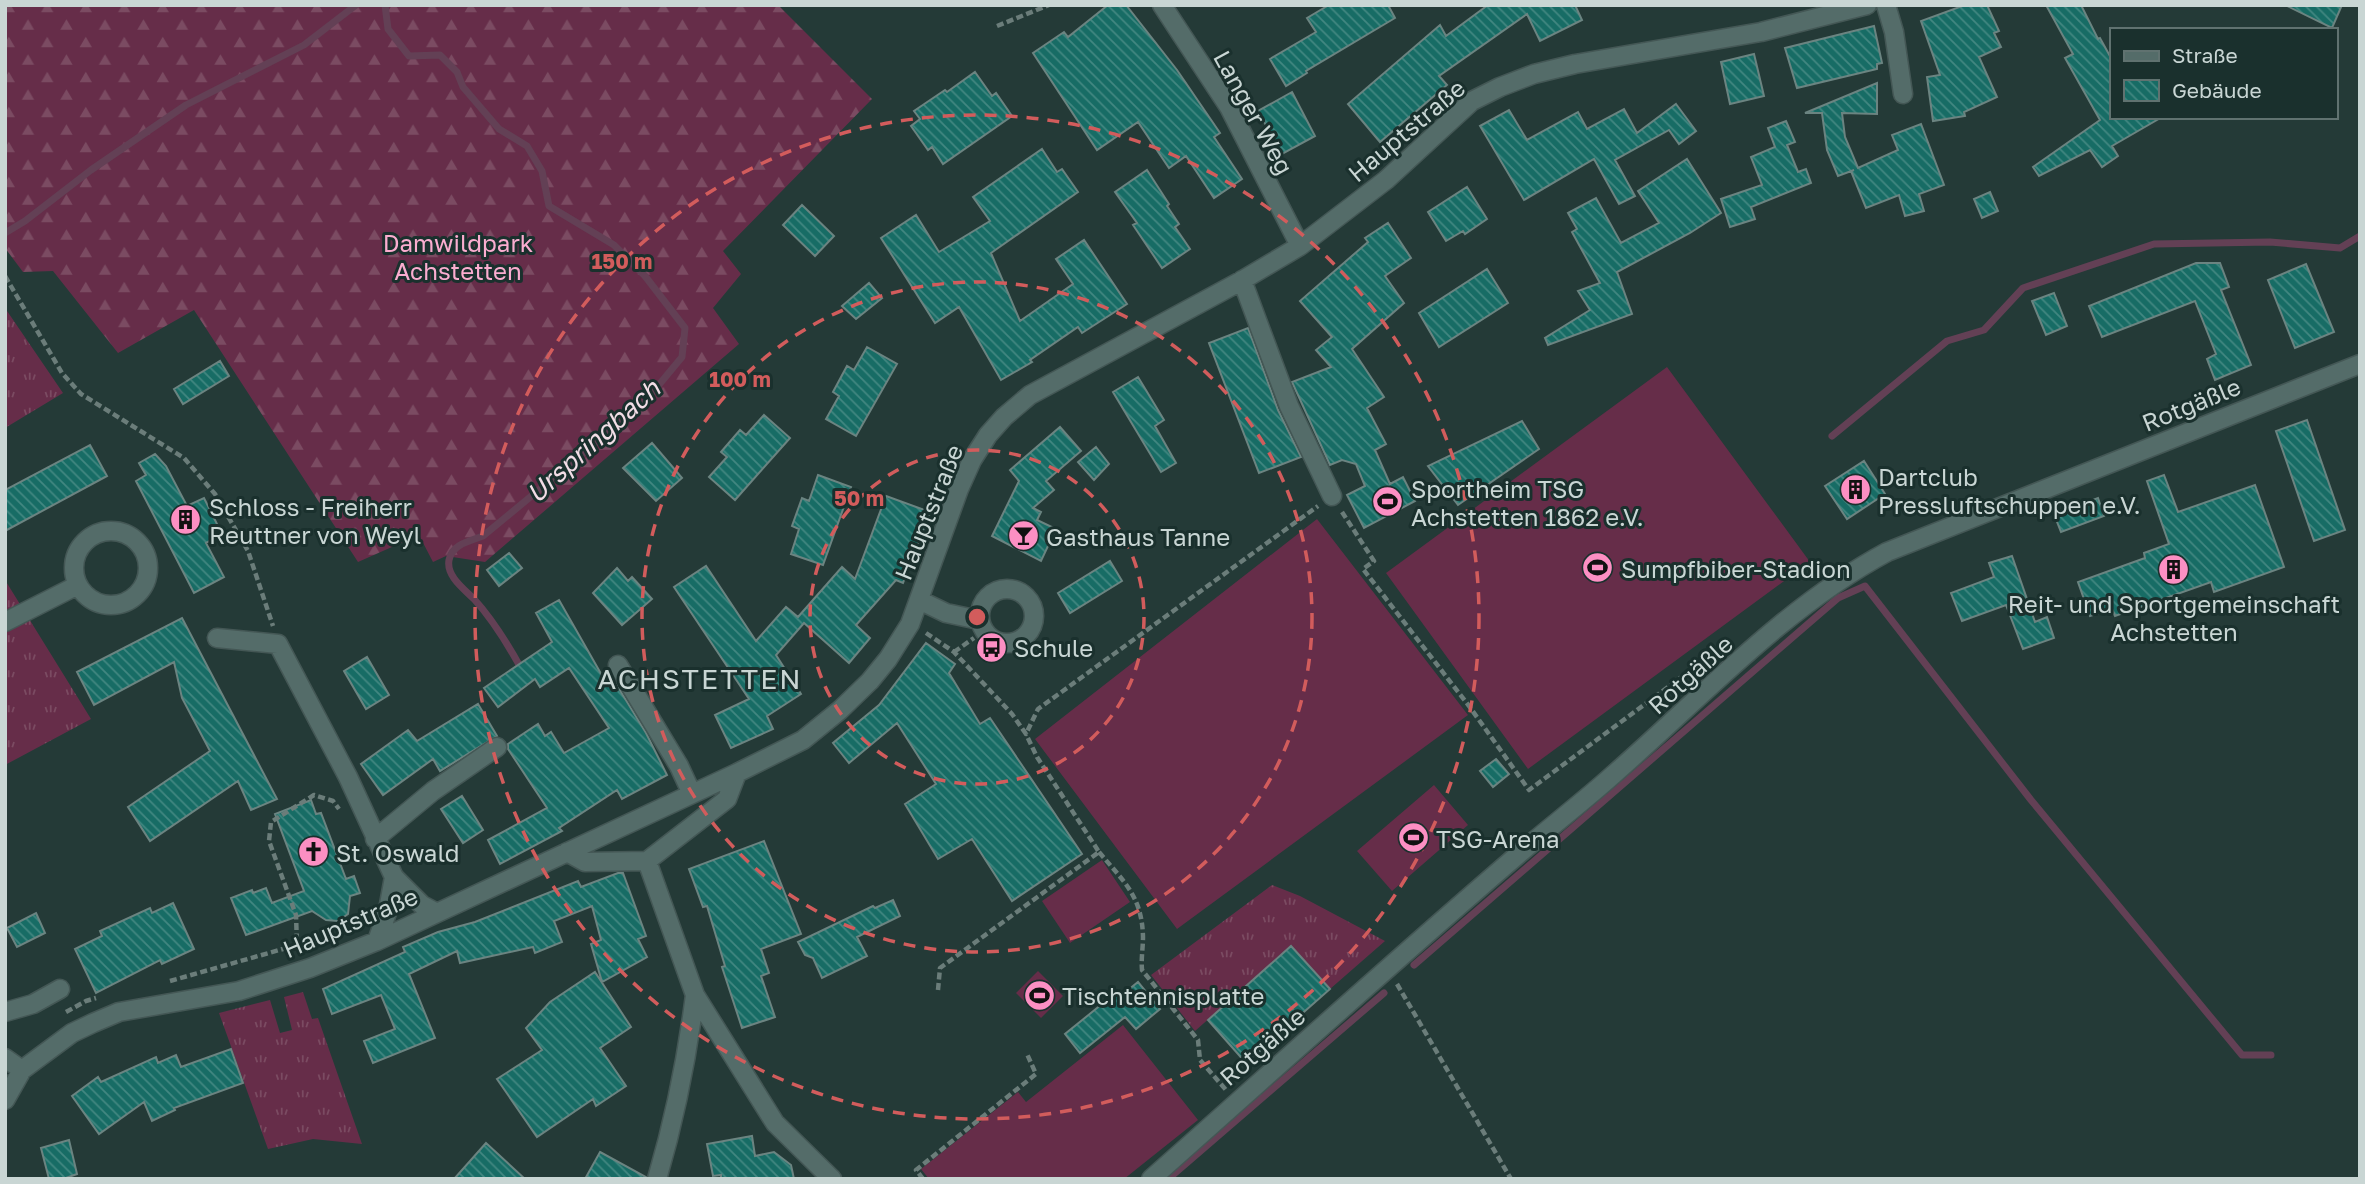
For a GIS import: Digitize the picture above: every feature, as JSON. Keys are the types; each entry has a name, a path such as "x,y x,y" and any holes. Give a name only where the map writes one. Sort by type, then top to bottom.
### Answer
{"street":[{"name":"Langer Weg","path":"1162,5 1229,107 1300,246"},
{"name":"Hauptstraße","path":"22,1070 72,1033 120,1012 239,990 310,968 377,941 803,740 870,681 910,624 972,460 1004,417 1039,390 1300,246 1385,180 1472,102 1500,87 1534,74 1575,64 1761,32 1867,5"},
{"path":"1886,5 1894,32 1903,94"},
{"path":"1242,280 1289,405 1332,496"},
{"name":"Rotgäßle","path":"1151,1179 1236,1101 1521,852 1611,778 1824,590 1887,552 2360,364"},
{"path":"100,532 121,532 142,547 147,558 148,571 139,593 128,601 108,605 95,602 78,586 74,563 79,548 88,539 100,532"},
{"path":"5,622 78,586"},
{"path":"919,600 946,613 979,620"},
{"path":"217,639 278,644 348,777 394,877 422,905 437,913"},
{"path":"618,664 679,766 692,794"},
{"path":"375,839 433,791 497,747"},
{"path":"567,852 585,862 646,861 727,799 737,773"},
{"path":"646,861 695,995 775,1124 832,1179"},
{"path":"377,941 388,910 394,877"},
{"path":"5,1012 33,1004 60,989"},
{"path":"657,1179 670,1138 687,1059 695,995"},
{"path":"5,1058 22,1070 5,1100"}],"path":[{"path":"997,26 1049,5"},
{"path":"5,276 62,373 81,394 184,458 215,494 248,551 278,644"},
{"path":"1027,734 1038,709 1332,496 1374,561 1363,569 1469,706 1529,790 1726,644"},
{"path":"910,624 954,652 1027,734 1037,757 1099,852 1134,894 1143,937 1142,970 1198,1040 1200,1060 1236,1101"},
{"path":"954,652 972,638"},
{"path":"297,945 296,915 269,841 271,822 314,796 333,801 340,811"},
{"path":"938,990 940,968 1099,852"},
{"path":"1388,968 1511,1179"},
{"path":"923,1179 916,1170 1036,1074 1027,1054"}],"green space":[{"name":"Damwildpark Achstetten","path":"5,5 778,5 872,99 723,251 741,274 713,308 739,344 485,562 446,556 433,562 419,535 358,562 194,310 118,353 53,271 23,272 5,248"},
{"path":"5,308 63,393 5,428"},
{"name":"Sumpfbiber-Stadion","path":"1667,367 1810,562 1528,769 1386,573"},
{"path":"1317,519 1468,715 1177,929 1035,739"},
{"path":"5,580 91,719 5,765"},
{"name":"TSG-Arena","path":"1434,785 1468,825 1392,891 1357,851"},
{"path":"1102,860 1130,902 1070,943 1042,901"},
{"path":"1272,885 1300,896 1385,941 1330,989 1291,946 1195,1031 1151,975"},
{"name":"Tischtennisplatte","path":"1038,971 1063,996 1041,1018 1016,993"},
{"path":"303,992 312,1019 318,1018 362,1144 313,1139 268,1149 219,1013 270,1000 280,1033 292,1030 284,997"},
{"path":"1123,1025 1198,1120 1124,1179 929,1179 921,1169 1018,1092 1026,1102"}],"building":[{"path":"1108,5 1126,5 1177,70 1220,133 1214,137 1242,179 1214,198 1186,156 1169,168 1138,122 1097,150 1033,53 1064,32 1068,37"},
{"path":"1329,5 1388,5 1395,18 1306,71 1307,73 1286,86 1270,59 1316,32 1307,18"},
{"path":"1488,5 1575,5 1582,20 1540,41 1527,14 1439,76 1447,85 1380,142 1348,104 1440,25 1446,36"},
{"path":"1965,5 1987,5 1999,31 1994,33 2001,47 1979,57 1997,97 1964,112 1965,116 1933,121 1927,77 1940,75 1921,21"},
{"path":"2046,5 2081,5 2098,39 2100,38 2110,56 2110,119 2159,119 2112,146 2118,156 2102,167 2090,150 2039,176 2033,167 2100,120 2065,58 2073,54"},
{"path":"2285,5 2342,5 2332,28"},
{"path":"1874,26 1882,63 1877,64 1877,69 1797,88 1785,48"},
{"path":"1754,54 1764,96 1730,104 1721,62"},
{"path":"975,72 992,96 996,93 1012,116 943,164 932,147 928,150 911,126 920,119 914,111"},
{"path":"1877,83 1877,114 1842,113 1845,137 1858,168 1898,150 1892,135 1921,124 1944,185 1919,194 1924,211 1905,216 1899,195 1866,208 1851,171 1838,176 1827,150 1822,113 1805,113"},
{"path":"1292,92 1315,136 1282,154 1258,111"},
{"path":"1676,104 1696,131 1679,144 1669,130 1615,160 1635,196 1619,204 1594,159 1524,200 1480,126 1509,110 1527,140 1578,112 1587,129 1624,109 1637,133"},
{"path":"1786,121 1795,142 1787,145 1798,172 1806,169 1811,183 1751,207 1755,219 1730,227 1721,199 1762,185 1751,157 1775,147 1768,128"},
{"path":"1042,149 1057,172 1062,169 1078,192 991,253 1020,321 1073,284 1056,259 1084,240 1127,304 1082,333 1078,327 1030,360 1032,362 1001,380 959,307 935,323 881,238 916,215 939,252 990,221 973,197"},
{"path":"1687,159 1721,213 1617,272 1632,314 1548,345 1545,338 1590,310 1578,291 1600,283 1572,232 1577,229 1568,213 1596,198 1621,243 1659,223 1638,191"},
{"path":"1147,170 1169,204 1167,206 1179,224 1175,227 1190,249 1162,268 1133,225 1137,223 1115,192"},
{"path":"1467,187 1487,219 1465,234 1463,231 1446,241 1428,212"},
{"path":"1990,192 1998,211 1982,218 1974,199"},
{"path":"802,205 834,236 815,256 783,225"},
{"path":"1388,223 1411,258 1385,276 1404,303 1352,349 1384,397 1367,408 1386,444 1375,450 1390,484 1403,477 1415,501 1364,528 1347,495 1365,486 1356,464 1342,460 1330,465 1292,382 1331,367 1316,350 1332,337 1300,301 1368,242 1365,238"},
{"path":"2196,263 2220,263 2229,287 2221,290 2251,365 2215,380 2207,359 2216,354 2195,301 2102,337 2089,306"},
{"path":"2306,264 2334,332 2295,348 2268,280"},
{"path":"1487,269 1508,303 1439,347 1419,313"},
{"path":"869,283 882,298 856,319 842,306"},
{"path":"2054,293 2067,326 2046,335 2032,301"},
{"path":"1248,328 1278,410 1301,457 1259,473 1209,343"},
{"path":"867,347 897,364 856,436 826,419 839,396 833,392 847,366 854,370"},
{"path":"220,361 229,376 183,404 174,389"},
{"path":"1138,377 1164,420 1155,426 1176,463 1161,472 1113,392"},
{"path":"764,415 790,438 735,500 709,477 727,457 721,452 740,430 746,435"},
{"path":"2307,420 2345,530 2314,541 2276,431"},
{"path":"1522,421 1539,449 1458,505 1428,466"},
{"path":"1060,427 1081,451 1046,481 1054,490 1033,508 1041,512 1037,520 1056,529 1041,561 992,536 1019,481 1010,470"},
{"path":"652,443 682,478 656,501 623,468"},
{"path":"90,445 107,476 5,531 5,490"},
{"path":"1096,447 1109,464 1094,480 1078,462"},
{"name":"Schloss - Freiherr Reuttner von Weyl","path":"155,454 166,466 187,506 204,498 222,534 206,543 224,577 194,593 136,481 146,475 139,463"},
{"name":"Dartclub Pressluftschuppen e.V.","path":"1864,461 1885,494 1847,519 1825,486"},
{"path":"818,475 851,487 823,565 791,554 799,529 792,526 802,498 809,501"},
{"path":"2164,475 2178,512 2255,485 2284,567 2214,592 2211,582 2115,616 2112,609 2090,616 2078,582 2145,558 2144,553 2169,544 2147,481"},
{"path":"886,496 930,512 903,583 896,580 856,625 870,638 849,663 804,623 776,655 801,694 767,716 773,729 731,748 715,715 749,699 674,587 706,566 756,641 786,607 798,617 842,567 855,579"},
{"path":"2098,498 2104,516 2061,532 2054,514"},
{"path":"509,553 522,568 499,586 487,570"},
{"path":"2012,556 2035,622 2047,617 2054,638 2023,649 2006,605 1962,621 1951,593 1994,577 1989,563"},
{"path":"1110,561 1122,581 1070,613 1058,593"},
{"path":"617,568 628,581 632,577 652,599 622,625 593,593"},
{"path":"559,600 604,679 610,674 646,733 667,775 622,799 617,790 559,828 562,831 500,864 488,840 547,808 508,749 508,744 538,724 545,736 551,732 564,753 609,728 569,668 540,687 535,679 498,707 484,688 552,642 536,613"},
{"path":"182,618 277,799 251,810 238,781 150,841 128,807 210,751 182,698 174,662 94,705 77,672"},
{"path":"926,643 955,664 949,673 980,724 990,718 1082,854 1012,901 972,839 938,859 905,804 936,784 897,723 849,763 833,743 879,705"},
{"path":"367,657 389,695 366,709 344,671"},
{"path":"478,704 497,736 440,771 433,759 383,795 361,764 408,730 417,741"},
{"path":"1496,759 1509,774 1493,787 1480,771"},
{"path":"462,796 483,830 463,843 441,809"},
{"name":"St. Oswald","path":"311,800 316,814 321,813 346,879 354,876 360,893 350,896 348,914 338,921 326,920 312,911 246,935 231,898 266,888 272,903 304,891 275,814"},
{"path":"764,841 801,934 761,949 769,973 761,976 775,1017 742,1028 722,967 725,966 707,906 703,907 689,869"},
{"path":"623,873 646,936 638,939 647,957 602,982 591,944 601,940 592,906 554,921 562,942 535,953 533,947 460,963 457,951 409,974 435,1038 373,1063 364,1041 395,1029 381,995 332,1014 323,989 405,952 403,947 578,881 581,887"},
{"path":"893,900 900,916 857,937 867,956 822,978 813,958 805,955 798,942 873,906 875,908"},
{"path":"173,903 194,949 162,964 160,960 96,993 75,949 102,936 100,931 150,908 152,913"},
{"path":"36,913 45,933 17,947 7,928"},
{"path":"1291,946 1330,989 1246,1063 1208,1020"},
{"path":"595,972 631,1027 600,1048 626,1086 596,1106 593,1099 537,1137 497,1079 542,1050 526,1028 550,1002"},
{"path":"1138,982 1160,1009 1136,1029 1125,1017 1080,1053 1065,1034 1118,991 1122,995"},
{"path":"231,1049 243,1083 174,1108 175,1110 152,1121 144,1102 99,1134 72,1096 98,1077 101,1082 156,1057 158,1063 176,1055 181,1067"},
{"path":"752,1136 755,1156 774,1152 791,1165 794,1179 721,1179 721,1175 713,1176 707,1144"},
{"path":"69,1140 77,1174 63,1179 49,1179 41,1148"},
{"path":"486,1143 525,1179 454,1179"},
{"path":"600,1152 646,1177 646,1179 585,1179"}],"waterway":[{"path":"5,233 186,105 304,45 356,5"},
{"name":"Urspringbach","path":"385,5 388,29 409,56 440,55 457,72 463,87 499,129 527,146 542,171 549,206 614,245 645,276 685,328 682,357 643,404 483,536 462,544 451,555 449,566 453,577 488,616 523,672"},
{"path":"1832,436 1947,341 1984,330 2023,288 2154,244 2270,242 2340,248 2360,236"},
{"path":"1414,965 1838,598 1865,586 2031,800 2242,1055 2271,1055"},
{"path":"1168,1179 1384,993"}],"place":[{"name":"Dartclub Pressluftschuppen e.V.","path":"1855,490"},
{"name":"Sportheim TSG Achstetten 1862 e.V.","path":"1388,502"},
{"name":"Schloss - Freiherr Reuttner von Weyl","path":"186,520"},
{"name":"Gasthaus Tanne","path":"1023,536"},
{"name":"Sumpfbiber-Stadion","path":"1598,568"},
{"name":"Reit- und Sportgemeinschaft Achstetten","path":"2174,569"},
{"name":"Schule","path":"991,647"},
{"name":"TSG-Arena","path":"1413,838"},
{"name":"St. Oswald","path":"313,852"},
{"name":"Tischtennisplatte","path":"1039,995"}],"district":[{"name":"ACHSTETTEN","path":"700,678"}]}
